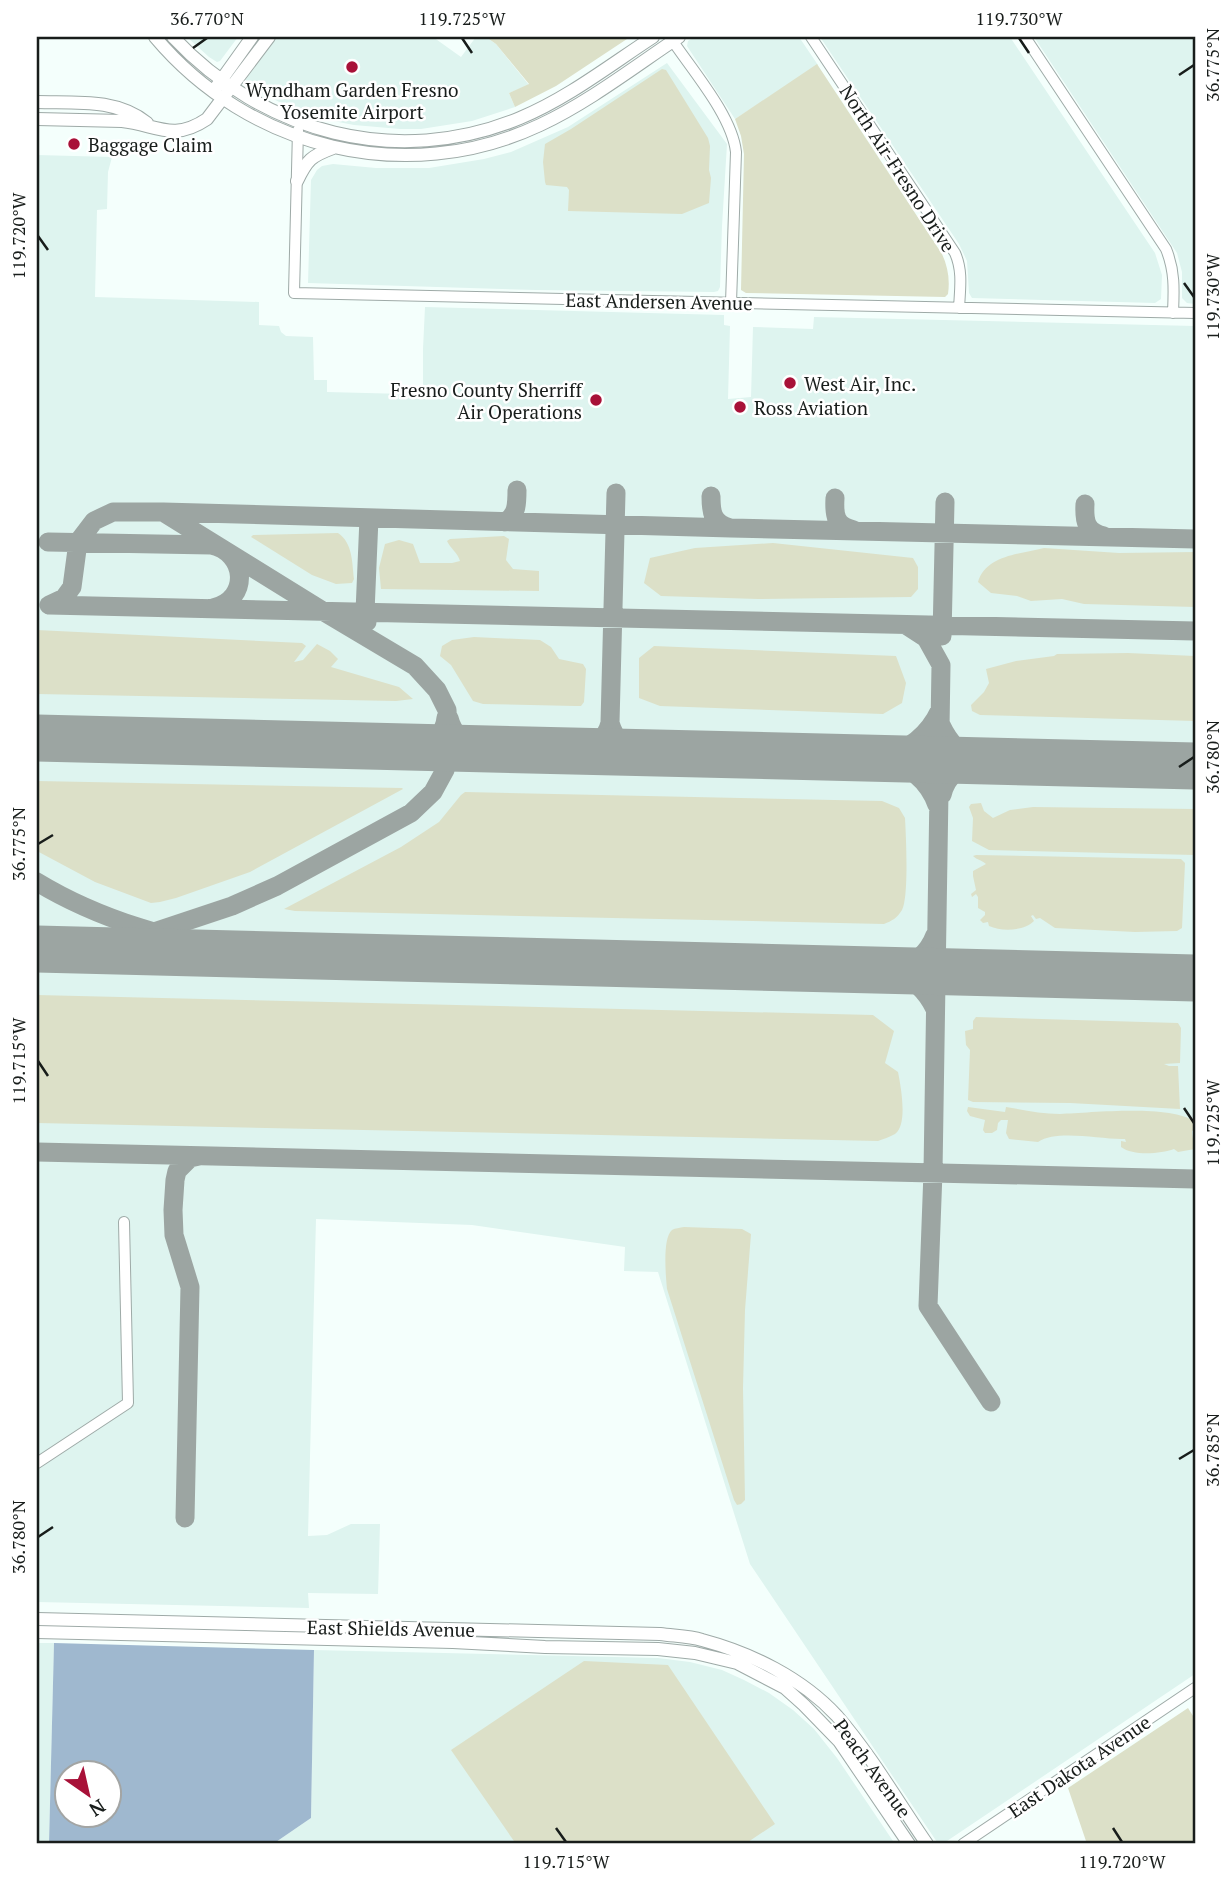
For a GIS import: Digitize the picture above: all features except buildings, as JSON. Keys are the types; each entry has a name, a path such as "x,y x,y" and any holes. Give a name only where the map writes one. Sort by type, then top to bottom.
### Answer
{"main road":[{"path":"155,37 184,68 218,95 254,118 298,137 334,148 383,155 444,153 496,142 540,125 579,103 674,38"},
{"path":"173,37 195,60 226,84 260,105 298,122 349,136 410,141 459,136 514,120 556,100 653,37"},
{"path":"226,84 252,37"},
{"path":"37,119 122,121 174,131 194,127 207,119 226,84 269,37"},
{"path":"37,102 118,107 136,114 152,127"},
{"path":"444,153 506,132 514,120"},
{"path":"296,181 308,160 317,153 334,148"},
{"name":"East Shields Avenue","path":"37,1619 660,1634 700,1639 740,1658"},
{"name":"East Shields Avenue","path":"37,1632 658,1649 740,1658"},
{"path":"629,1634 629,1648"},
{"name":"Peach Avenue","path":"740,1658 785,1688 822,1721 839,1741 909,1844"},
{"name":"Peach Avenue","path":"740,1658 790,1678 815,1695 860,1746 927,1844"}],"street":[{"name":"North Air-Fresno Drive","path":"811,37 955,253 961,277 960,308"},
{"path":"1025,37 1166,249 1174,276 1173,313"},
{"path":"674,38 726,119 734,141 736,152 731,303"},
{"name":"East Andersen Avenue","path":"298,122 294,293 1195,313"},
{"path":"37,1464 128,1403 124,1222"},
{"name":"East Dakota Avenue","path":"963,1844 1195,1688"}],"shaded area":[{"path":"187,37 238,37 217,62"},
{"path":"277,37 433,37 461,57 476,37 486,37 496,44 529,85 509,93 515,107 472,121 421,129 354,125 323,119 289,107 246,85 246,79"},
{"path":"486,37 630,37 556,86 515,107 509,93 529,84 496,44"},
{"path":"694,37 799,37 818,65 735,119 687,46 688,41"},
{"path":"820,37 1010,37 1155,253 1162,275 1161,299 1155,303 972,298 969,293 967,261 959,244"},
{"path":"1034,37 1195,37 1195,304 1187,303 1182,298 1182,272 1177,253"},
{"path":"667,63 727,144 718,291 536,290 308,283 311,180 322,166 333,164 376,168 429,168 511,152 568,127"},
{"path":"817,64 942,254 949,279 948,294 945,297 746,293 741,290 744,154 735,119"},
{"path":"662,69 666,70 708,138 711,178 709,203 682,214 568,211 567,187 546,185 543,162 545,144"},
{"path":"37,155 112,157 108,172 107,209 97,210 95,297 259,302 259,325 279,326 286,336 313,337 314,380 327,380 327,392 405,394 406,390 423,390 425,307 724,315 724,325 730,326 728,399 751,397 753,327 813,329 814,317 1195,326 1195,1674 944,1843 937,1842 750,1564 658,1272 624,1271 625,1247 472,1225 316,1219 308,1536 327,1535 351,1524 380,1524 378,1594 308,1593 309,1608 37,1602"},
{"path":"338,533 347,542 351,554 354,579 352,583 336,584 312,575 251,537 253,535"},
{"path":"504,536 509,539 506,560 513,569 539,571 539,591 381,589 379,568 385,544 399,540 413,544 420,563 452,563 460,561 447,541 450,539"},
{"path":"773,543 913,558 918,567 918,589 911,597 758,599 661,596 644,583 650,558 695,548"},
{"path":"1044,548 1119,553 1195,552 1195,607 1084,604 1062,599 1031,601 1017,596 991,593 978,582 988,566 996,561"},
{"path":"37,630 302,643 306,646 294,662 303,660 317,644 338,659 331,667 399,687 413,699 396,701 37,694"},
{"path":"474,637 540,640 551,647 559,659 583,664 586,669 584,702 581,706 575,706 483,704 473,701 451,665 440,656 442,646 452,640"},
{"path":"654,646 896,656 906,683 902,703 883,714 660,706 639,698 639,658"},
{"path":"1057,654 1195,656 1195,721 980,715 972,711 971,705 989,683 986,669"},
{"path":"37,781 403,789 250,872 176,898 151,903 95,882 37,851"},
{"path":"465,792 882,801 899,808 905,818 904,903 898,915 884,924 284,909 401,847 439,822"},
{"path":"981,803 984,811 993,818 1010,810 1033,807 1195,809 1195,855 989,850 972,841 973,818 969,807 971,804"},
{"path":"973,856 1181,859 1185,863 1182,928 1177,931 1135,932 1055,928 1033,915 1031,916 1034,921 1025,927 1013,930 994,928 989,926 988,922 983,923 980,920 985,912 978,908 976,894 972,897 971,894 976,890 973,871 986,864"},
{"path":"37,995 873,1015 894,1031 885,1063 898,1072 903,1105 901,1123 895,1134 878,1141 37,1123"},
{"path":"976,1017 1178,1023 1181,1028 1180,1063 1164,1064 1178,1066 1180,1109 968,1100 970,1050 966,1045 965,1031 973,1029"},
{"path":"968,1107 1005,1112 1006,1107 1053,1114 1130,1111 1168,1113 1184,1116 1195,1122 1195,1130 1192,1131 1195,1149 1139,1153 1121,1147 1121,1141 1126,1142 1125,1139 1057,1136 1038,1142 1009,1139 1006,1133 1008,1120 1001,1120 997,1130 992,1133 985,1133 985,1120 970,1116"},
{"path":"684,1227 742,1229 751,1234 743,1388 745,1500 737,1505 667,1289 667,1241 672,1230"},
{"path":"37,1643 54,1643 49,1844 37,1844"},
{"path":"314,1650 658,1658 722,1670 769,1693 814,1729 837,1758 895,1844 273,1844 311,1818"},
{"path":"584,1661 668,1665 775,1824 745,1844 516,1844 451,1750"},
{"path":"1188,1708 1195,1719 1195,1844 1087,1844 1068,1788"}],"water":[{"path":"54,1643 314,1650 311,1818 273,1844 49,1844"}],"taxiway":[{"path":"505,522 514,513 517,490"},
{"path":"578,751 598,742 606,734 610,723 616,493"},
{"path":"711,496 711,507 716,520 730,528"},
{"path":"835,498 839,523 854,530"},
{"path":"942,636 945,502"},
{"path":"1085,504 1087,525 1093,532 1104,536"},
{"path":"49,605 64,598 72,587 78,542 94,521 113,512 1195,539"},
{"path":"46,949 125,939 154,932 232,906 277,886 411,813 433,792 445,770 449,748 447,710 437,690 415,666 166,514"},
{"path":"367,622 365,612 369,518"},
{"path":"48,542 211,545 223,549 237,566 238,586 234,595 225,603 213,608"},
{"path":"49,605 1195,631"},
{"path":"906,625 926,638 941,665 933,1172 928,1306 991,1402"},
{"path":"882,758 917,740 930,727 940,710"},
{"path":"411,747 439,735 446,718"},
{"path":"449,718 459,737 477,749"},
{"path":"610,723 620,741 638,752"},
{"path":"941,725 956,747 980,760"},
{"path":"882,758 900,764 916,774 929,788 937,805"},
{"path":"942,795 951,776 980,760"},
{"path":"37,882 61,896 112,918 192,942 247,954"},
{"path":"895,971 920,958 935,935"},
{"path":"895,971 919,986 935,1009"},
{"path":"37,1152 1195,1179"},
{"path":"185,1518 190,1287 174,1235 173,1210 177,1171 190,1158 199,1156"}],"runway":[{"path":"37,738 1195,766"},
{"path":"37,949 1195,978"}],"place":[{"name":"Wyndham Garden Fresno Yosemite Airport","path":"352,67"},
{"name":"Baggage Claim","path":"74,144"},
{"name":"West Air, Inc.","path":"790,383"},
{"name":"Fresno County Sherriff Air Operations","path":"596,400"},
{"name":"Ross Aviation","path":"740,407"}]}
